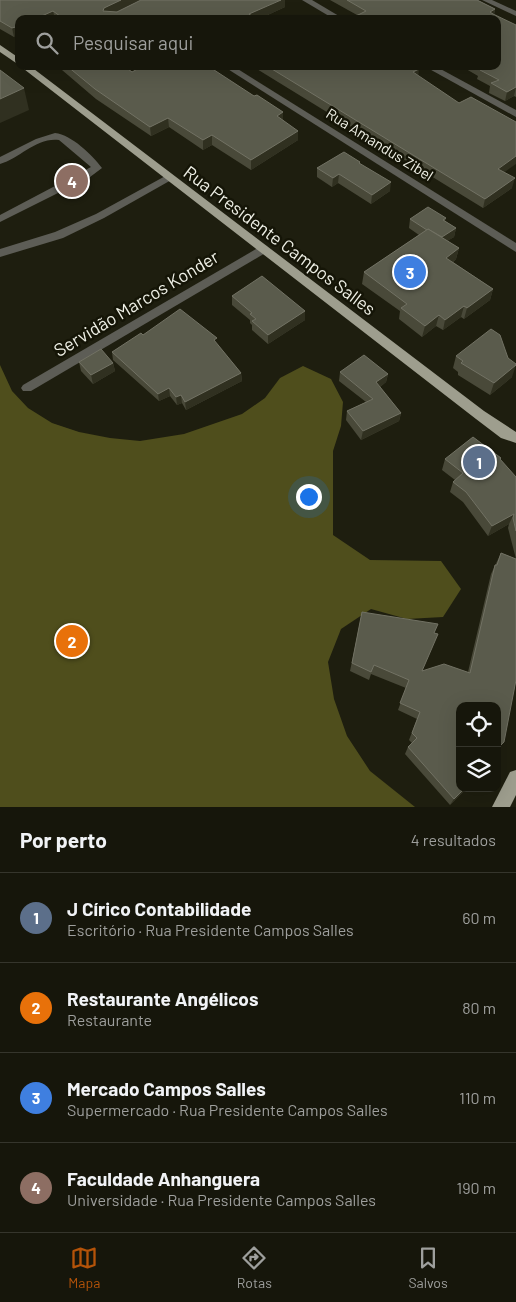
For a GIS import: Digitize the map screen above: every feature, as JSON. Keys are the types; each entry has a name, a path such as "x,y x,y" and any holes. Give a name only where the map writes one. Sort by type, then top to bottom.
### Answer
{"main road":[{"name":"Rua Presidente Campos Salles","path":"0,48 15,58"},
{"name":"Rua Presidente Campos Salles","path":"30,70 480,415 506,434 516,438"},
{"path":"500,807 516,778"}],"street":[{"path":"306,0 333,15"},
{"path":"486,0 516,14"},
{"name":"Rua Amandus Zibel","path":"233,70 516,248"},
{"path":"435,70 516,114"},
{"path":"0,161 43,139 56,136 62,137 93,163 96,168 86,175 0,218"},
{"path":"0,253 59,235 100,216 169,177"},
{"name":"Servidão Marcos Konder","path":"27,388 263,249"}],"shaded area":[{"path":"0,365 12,391 28,408 52,423 79,432 140,441 184,434 242,414 265,398 280,378 303,366 331,379 343,402 341,426 333,451 333,535 370,560 441,561 461,589 443,617 407,619 371,609 341,629 328,662 334,699 347,736 370,771 415,807 0,807"}],"building":[{"path":"0,0 121,0 104,8 103,11 117,12 141,0 281,0 249,14 250,15 58,15 53,11 44,15 15,15 15,27 12,28 0,21"},
{"path":"347,0 477,0 495,9 490,12 495,15 358,15 366,11"},
{"path":"501,18 516,25 516,87 507,92 491,83 499,80 480,70 501,70"},
{"path":"0,70 24,88 0,99"},
{"path":"72,70 129,70 132,72 136,70 214,70 283,112 277,116 298,131 251,160 212,135 203,140 168,118 150,127 95,89"},
{"path":"274,70 417,70 413,72 459,103 471,97 516,122 516,156 498,169 515,178 485,199"},
{"path":"344,152 391,182 372,195 339,174 333,178 317,168"},
{"path":"428,207 446,218 443,220 456,228 442,237 410,219"},
{"path":"428,229 459,248 446,258 493,289 467,308 464,306 445,320 439,315 425,326 401,308 407,304 364,272"},
{"path":"262,276 305,311 268,335 252,321 256,319 250,314 252,313 232,296"},
{"path":"180,309 217,338 214,340 241,373 185,402 181,395 176,397 169,388 158,394 112,352 141,333 143,335"},
{"path":"491,329 500,335 508,358 516,364 494,383 461,363 463,361 456,356"},
{"path":"101,349 113,363 91,375 79,362"},
{"path":"364,355 388,374 376,382 401,413 363,431 347,411 373,399 340,372"},
{"path":"473,437 501,458 516,477 516,531 514,514 492,526 466,492 453,482 463,473 445,459"},
{"path":"501,553 516,559 516,680 504,742 501,745 501,702 456,702 456,792 461,792 454,799 408,747 417,738 412,733 420,712 400,703 409,680 374,665 371,672 352,663 362,612 438,624 434,633 438,634 422,671 444,664 470,673 495,565 497,565"}],"place":[{"name":"Faculdade Anhanguera","path":"72,181"},
{"name":"Mercado Campos Salles","path":"410,272"},
{"name":"J Círico Contabilidade","path":"479,462"},
{"name":"Restaurante Angélicos","path":"72,641"}]}
